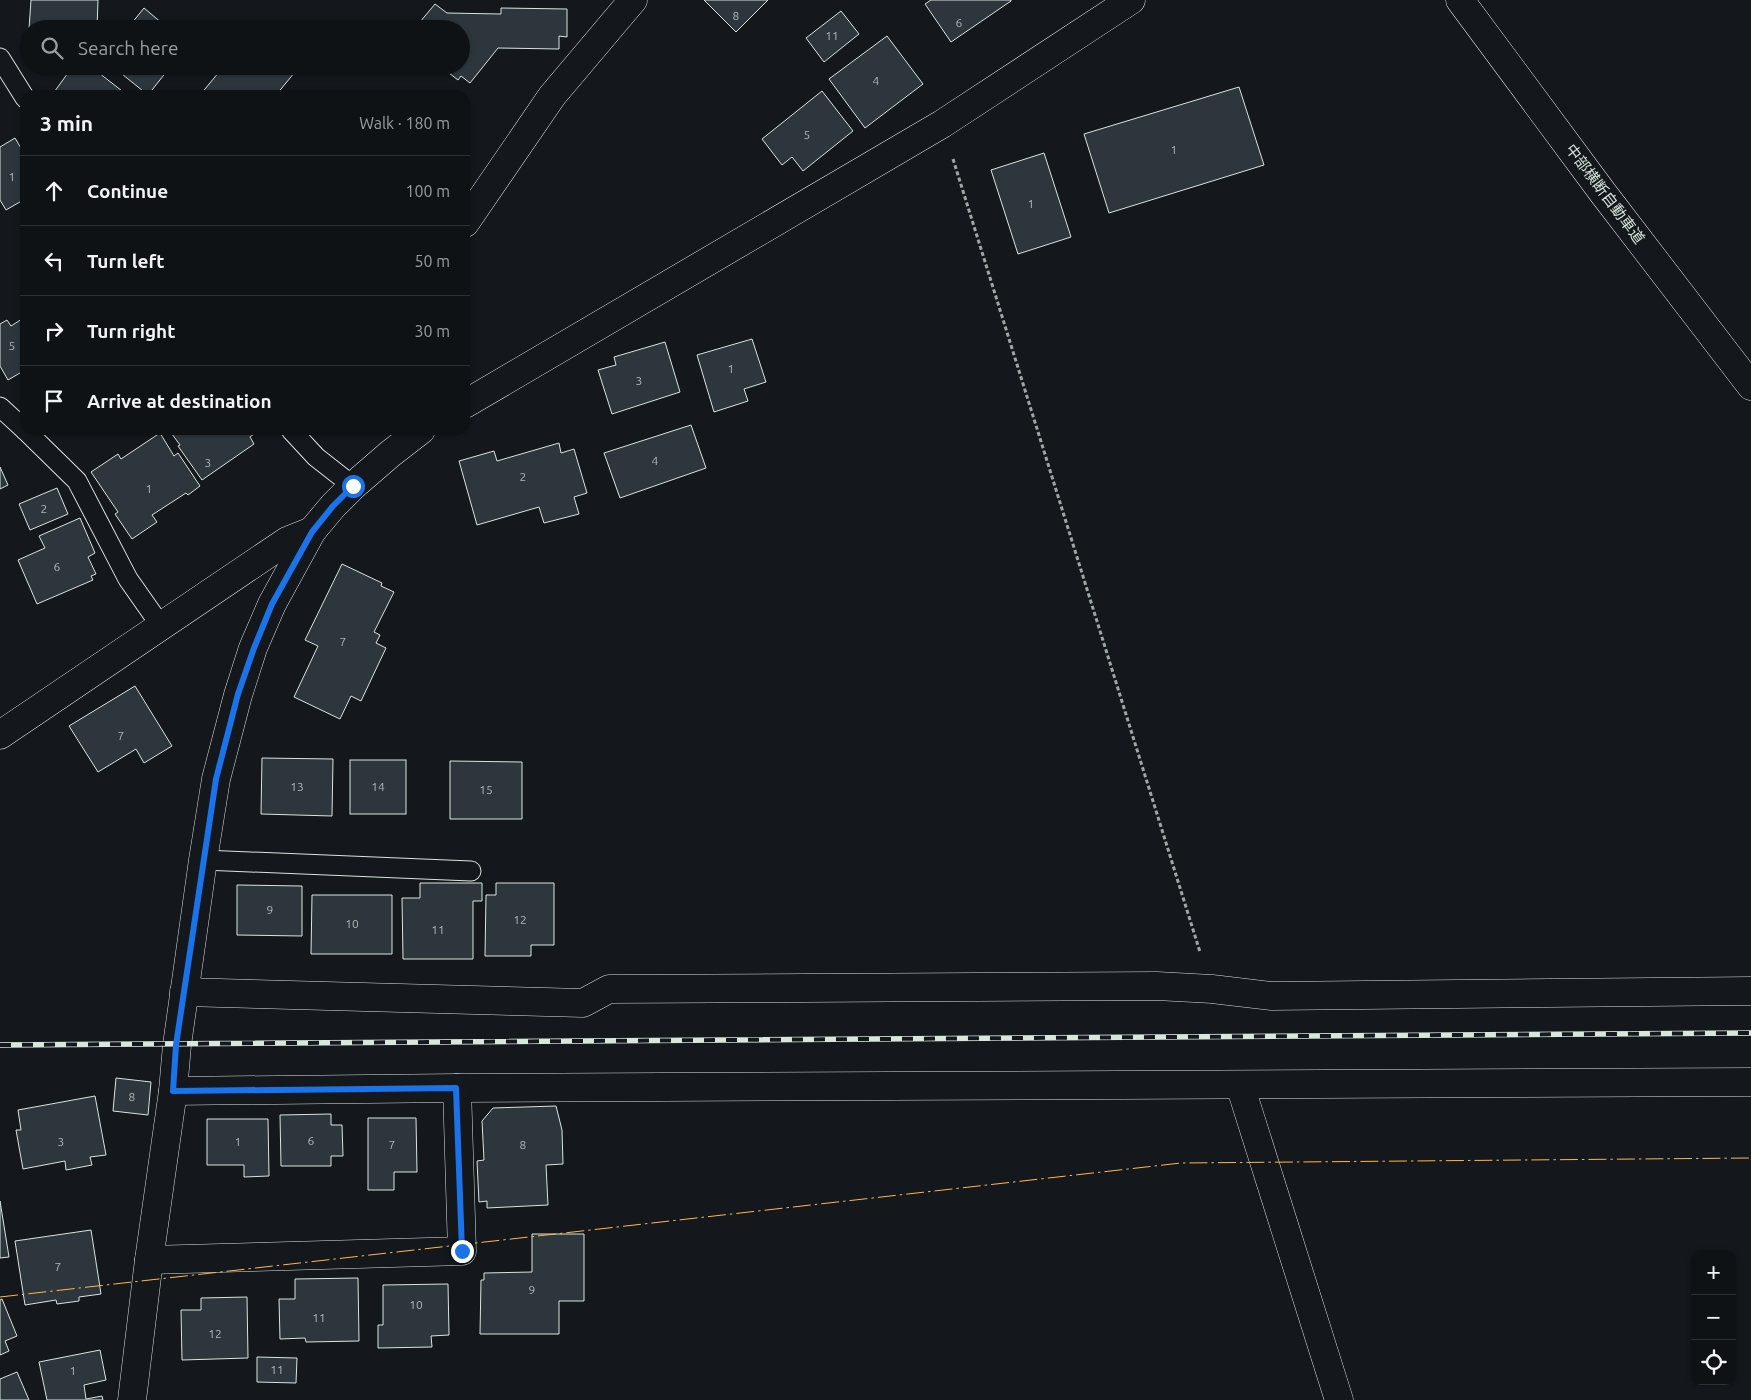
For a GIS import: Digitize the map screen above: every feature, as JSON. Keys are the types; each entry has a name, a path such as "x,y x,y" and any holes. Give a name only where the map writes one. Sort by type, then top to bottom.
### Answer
{"main road":[{"path":"470,216 552,96 633,0"},
{"path":"470,401 942,124 1131,0"},
{"name":"中部横断自動車道","path":"1460,0 1603,193 1751,386"},
{"path":"132,1400 173,1091 176,1045 203,860 216,779 238,694 272,604 312,532 333,506 353,486 415,435"},
{"path":"0,736 287,541 312,532"},
{"path":"184,992 583,1003 609,989 1157,986 1212,989 1272,996 1751,992"},
{"path":"173,1091 1751,1082"},
{"path":"1240,1085 1339,1400"},
{"path":"150,1260 462,1251 456,1088"}],"lane":[{"path":"0,58 20,90"},
{"path":"0,407 20,425"},
{"path":"30,435 77,481 128,579 161,626"},
{"path":"295,435 316,457 353,486"},
{"path":"203,860 471,871"}],"path":[{"path":"942,124 1212,989"}],"building":[{"path":"31,0 98,0 97,20 30,20"},
{"path":"704,0 768,0 736,32"},
{"path":"931,0 1011,1 951,42 925,4"},
{"path":"435,4 447,13 501,14 501,8 567,9 567,37 559,36 559,49 498,48 470,83 461,76 458,80 452,75 470,75 470,20 422,20"},
{"path":"144,8 158,20 134,20"},
{"path":"841,11 859,34 824,62 806,38"},
{"path":"887,36 923,84 865,128 829,79"},
{"path":"66,75 102,75 121,90 56,90"},
{"path":"123,75 164,75 152,90 142,90"},
{"path":"217,75 293,75 280,90 204,90"},
{"path":"1239,87 1264,165 1109,213 1084,134"},
{"path":"822,91 853,131 803,171 792,157 782,165 762,139"},
{"path":"15,138 20,146 20,202 6,210 0,200 0,147"},
{"path":"1044,153 1071,237 1018,254 991,170"},
{"path":"7,320 11,326 20,320 20,373 8,380 0,366 0,324"},
{"path":"752,339 766,382 744,389 748,401 714,412 697,355"},
{"path":"665,342 680,392 612,414 598,370 616,365 614,357"},
{"path":"691,425 706,468 620,498 604,453"},
{"path":"157,435 161,435 174,456 178,453 200,486 152,515 157,522 132,539 115,514 118,512 91,472 118,454 121,459"},
{"path":"173,435 253,435 250,437 254,444 202,480 178,446 180,445"},
{"path":"559,443 561,453 574,449 587,493 574,497 579,514 544,523 539,507 477,525 459,461 494,451 497,461"},
{"path":"0,467 8,485 0,489"},
{"path":"57,488 68,514 30,530 19,504"},
{"path":"80,518 95,553 88,557 96,574 91,576 93,580 37,604 18,560 45,548 39,536"},
{"path":"342,564 382,583 381,586 394,592 374,632 380,635 376,643 386,648 361,701 351,696 340,719 294,697 318,646 305,640"},
{"path":"135,686 172,746 144,763 136,749 98,772 69,726"},
{"path":"262,758 333,759 332,816 261,814"},
{"path":"350,760 406,760 406,814 350,814"},
{"path":"450,761 522,762 522,819 450,819"},
{"path":"420,883 482,883 482,901 473,901 473,959 403,959 402,898 420,898"},
{"path":"496,883 554,883 554,945 531,945 531,956 485,956 486,895 496,895"},
{"path":"237,885 302,886 302,936 237,935"},
{"path":"312,895 392,895 392,954 311,954"},
{"path":"116,1078 151,1082 148,1115 113,1111"},
{"path":"95,1096 106,1155 90,1157 92,1165 66,1170 65,1161 23,1169 16,1130 21,1130 18,1110"},
{"path":"556,1106 562,1130 563,1164 546,1165 548,1205 487,1208 487,1201 479,1202 477,1161 484,1160 482,1121 493,1108"},
{"path":"331,1114 331,1125 342,1125 343,1156 331,1156 331,1166 281,1166 280,1115"},
{"path":"368,1118 416,1118 417,1172 394,1172 394,1190 368,1190"},
{"path":"207,1119 268,1119 269,1176 244,1177 244,1165 207,1165"},
{"path":"0,1201 9,1257 0,1258"},
{"path":"91,1230 101,1294 79,1297 79,1301 57,1304 56,1300 25,1305 15,1241"},
{"path":"532,1234 584,1234 584,1301 559,1301 559,1334 480,1334 481,1280 484,1280 484,1273 532,1272"},
{"path":"358,1278 359,1341 306,1342 305,1338 280,1339 279,1299 295,1299 295,1279"},
{"path":"448,1284 449,1335 431,1336 432,1347 378,1348 378,1325 383,1325 383,1285"},
{"path":"247,1297 248,1358 182,1360 181,1310 201,1310 201,1298"},
{"path":"2,1299 17,1336 5,1341 9,1351 0,1355 0,1300"},
{"path":"100,1350 106,1380 84,1385 86,1399 102,1396 103,1400 47,1400 39,1362"},
{"path":"257,1357 297,1358 296,1383 257,1382"},
{"path":"17,1372 29,1400 0,1400 0,1379"}],"railway":[{"path":"0,1045 1751,1033"}],"power":[{"path":"0,1297 1181,1163 1751,1158"}],"route":[{"path":"353,486 333,506 312,532 272,604 238,694 216,779 176,1045 173,1091 456,1088 462,1251"}]}
